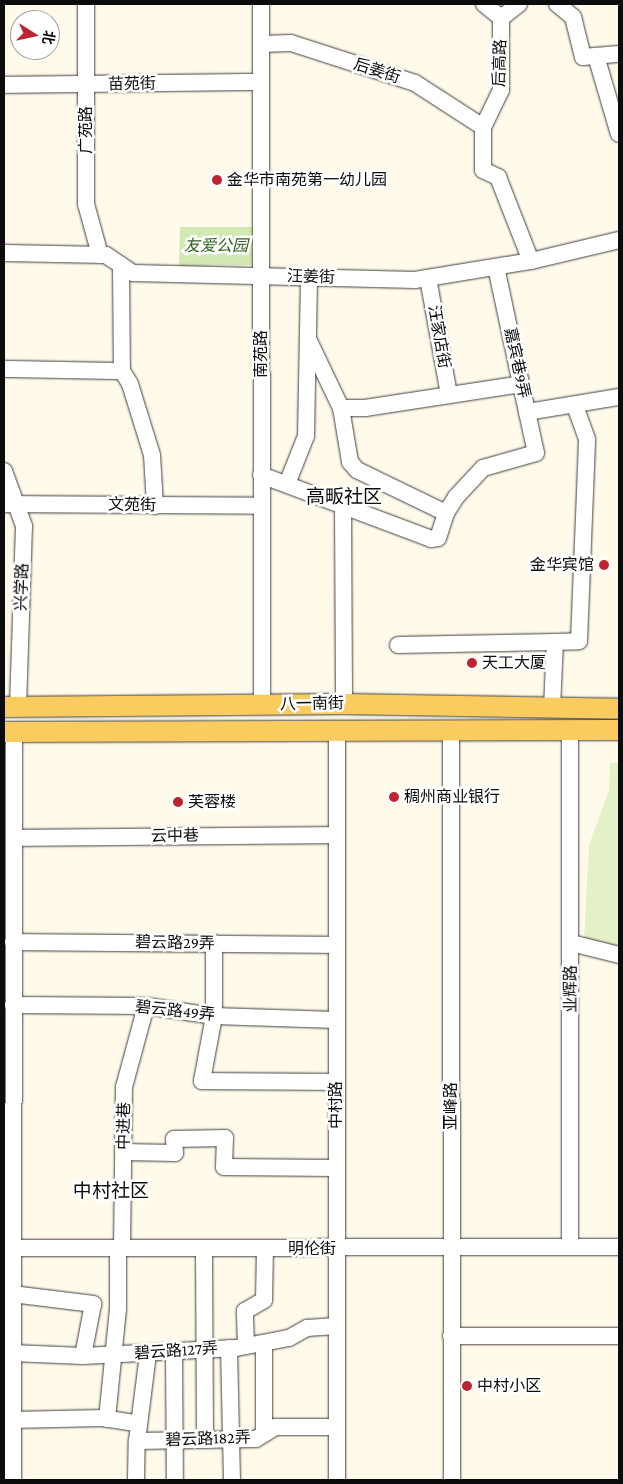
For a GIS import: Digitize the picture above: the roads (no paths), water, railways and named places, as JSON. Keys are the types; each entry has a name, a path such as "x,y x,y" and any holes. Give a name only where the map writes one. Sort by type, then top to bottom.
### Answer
{"main road":[{"name":"八一南街","path":"11,707 344,704 619,709"},
{"name":"八一南街","path":"9,732 619,730"}],"street":[{"name":"广苑路","path":"86,4 86,204 100,255"},
{"name":"南苑路","path":"261,4 262,705"},
{"path":"484,4 501,18"},
{"name":"后高路","path":"518,4 501,18 501,90 483,127 483,170 498,177 531,261"},
{"path":"557,4 573,17 583,57 619,54"},
{"name":"后姜街","path":"261,44 291,43 415,83 483,127"},
{"path":"596,56 619,134"},
{"name":"苗苑街","path":"4,85 261,82"},
{"name":"汪姜街","path":"4,254 106,255 133,273 428,278 531,261 619,240"},
{"path":"121,265 122,371 130,384 152,455 155,506"},
{"name":"嘉宾巷9弄","path":"496,267 527,412 575,406 619,397"},
{"path":"287,484 306,436 309,277"},
{"name":"汪家店街","path":"428,278 449,395"},
{"path":"309,341 341,408 350,462 357,470 446,513"},
{"path":"4,369 122,371"},
{"path":"341,408 365,408 521,384"},
{"path":"398,644 579,642 586,439 575,406"},
{"path":"261,474 430,539 438,538 446,513 456,496 483,468 536,453 527,412"},
{"name":"兴学路","path":"4,471 9,504 24,526 11,707"},
{"name":"文苑街","path":"9,504 261,506"},
{"path":"343,505 344,704"},
{"path":"552,708 555,642"},
{"name":"中村路","path":"337,1480 335,1249 338,730"},
{"name":"业辉路","path":"570,730 570,1248"},
{"path":"9,732 14,838 8,1248 12,1294 13,1480"},
{"name":"亚峰路","path":"451,732 452,1480"},
{"name":"云中巷","path":"14,838 337,835"},
{"name":"碧云路29弄","path":"13,942 336,944"},
{"path":"214,943 214,1016 202,1081 336,1082"},
{"path":"571,943 619,955"},
{"name":"碧云路49弄","path":"13,1005 146,1006 214,1016 336,1020"},
{"name":"中进巷","path":"107,1419 114,1355 120,1249 124,1087 146,1006"},
{"path":"123,1152 175,1152 174,1139 225,1138 224,1167 336,1168"},
{"name":"明伦街","path":"8,1248 335,1249 619,1247"},
{"path":"204,1249 203,1348 205,1440"},
{"path":"246,1346 245,1311 264,1300 264,1249"},
{"path":"12,1294 93,1304 83,1356"},
{"name":"碧云路127弄","path":"12,1353 83,1356 148,1354 203,1348 229,1348 289,1338 307,1328 336,1326"},
{"path":"451,1336 619,1336"},
{"path":"264,1342 264,1433"},
{"path":"229,1348 232,1480"},
{"path":"174,1352 175,1480"},
{"path":"136,1480 137,1441 148,1354"},
{"path":"12,1420 107,1419 139,1424"},
{"name":"碧云路182弄","path":"137,1441 256,1438 275,1427 337,1427"}],"place":[{"name":"金华市南苑第一幼儿园","path":"217,180"},
{"name":"金华宾馆","path":"604,565"},
{"name":"天工大厦","path":"472,663"},
{"name":"稠州商业银行","path":"394,797"},
{"name":"芙蓉楼","path":"178,802"},
{"name":"中村小区","path":"467,1386"}],"district":[{"name":"高畈社区","path":"344,497"},
{"name":"中村社区","path":"111,1191"}],"park label":[{"name":"友爱公园","path":"216,246"}]}
